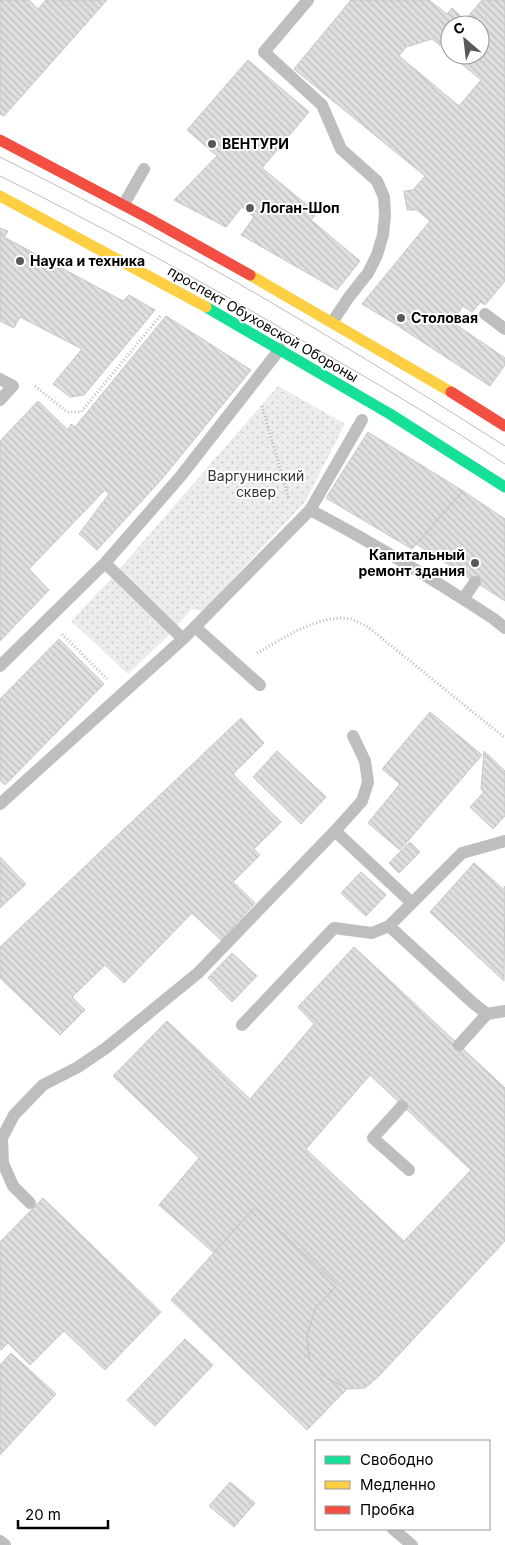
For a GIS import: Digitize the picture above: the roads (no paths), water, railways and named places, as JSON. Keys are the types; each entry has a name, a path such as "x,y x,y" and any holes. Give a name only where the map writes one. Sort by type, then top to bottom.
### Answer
{"main road":[{"path":"0,140 124,204 333,321 504,422"},
{"name":"проспект Обуховской Обороны","path":"0,196 280,349 505,486"}],"lane":[{"path":"308,0 264,52 322,105 341,149 377,181 384,197 383,235 377,255 368,273 333,321"},
{"path":"124,204 144,169"},
{"path":"485,314 505,329"},
{"path":"0,666 105,563 180,477 280,349"},
{"path":"0,379 13,386 0,400"},
{"path":"0,804 184,639 310,510 362,420"},
{"path":"310,510 353,532 404,562 494,619 505,628"},
{"path":"105,563 184,639"},
{"path":"463,599 476,582"},
{"path":"195,627 260,685"},
{"path":"30,1203 13,1186 3,1163 2,1138 14,1115 43,1086 78,1067 106,1048 198,973 362,801 368,782 365,761 353,736"},
{"path":"335,831 412,903"},
{"path":"242,1025 334,928 372,933 389,926 462,853 505,841"},
{"path":"389,926 487,1014"},
{"path":"459,1045 487,1014 505,1010"},
{"path":"402,1106 373,1138 409,1170"},
{"path":"394,1530 412,1545"},
{"path":"0,1541 5,1545"}],"tram line":[{"path":"0,157 201,262 357,354 505,446"},
{"path":"0,176 117,236 232,300 408,402 505,464"}],"place":[{"name":"ВЕНТУРИ","path":"212,144"},
{"name":"Логан-Шоп","path":"250,208"},
{"name":"Наука и техника","path":"20,261"},
{"name":"Столовая","path":"401,318"},
{"name":"Капитальный ремонт здания","path":"475,563"}],"park label":[{"name":"Варгунинский сквер","path":"256,484"}]}
